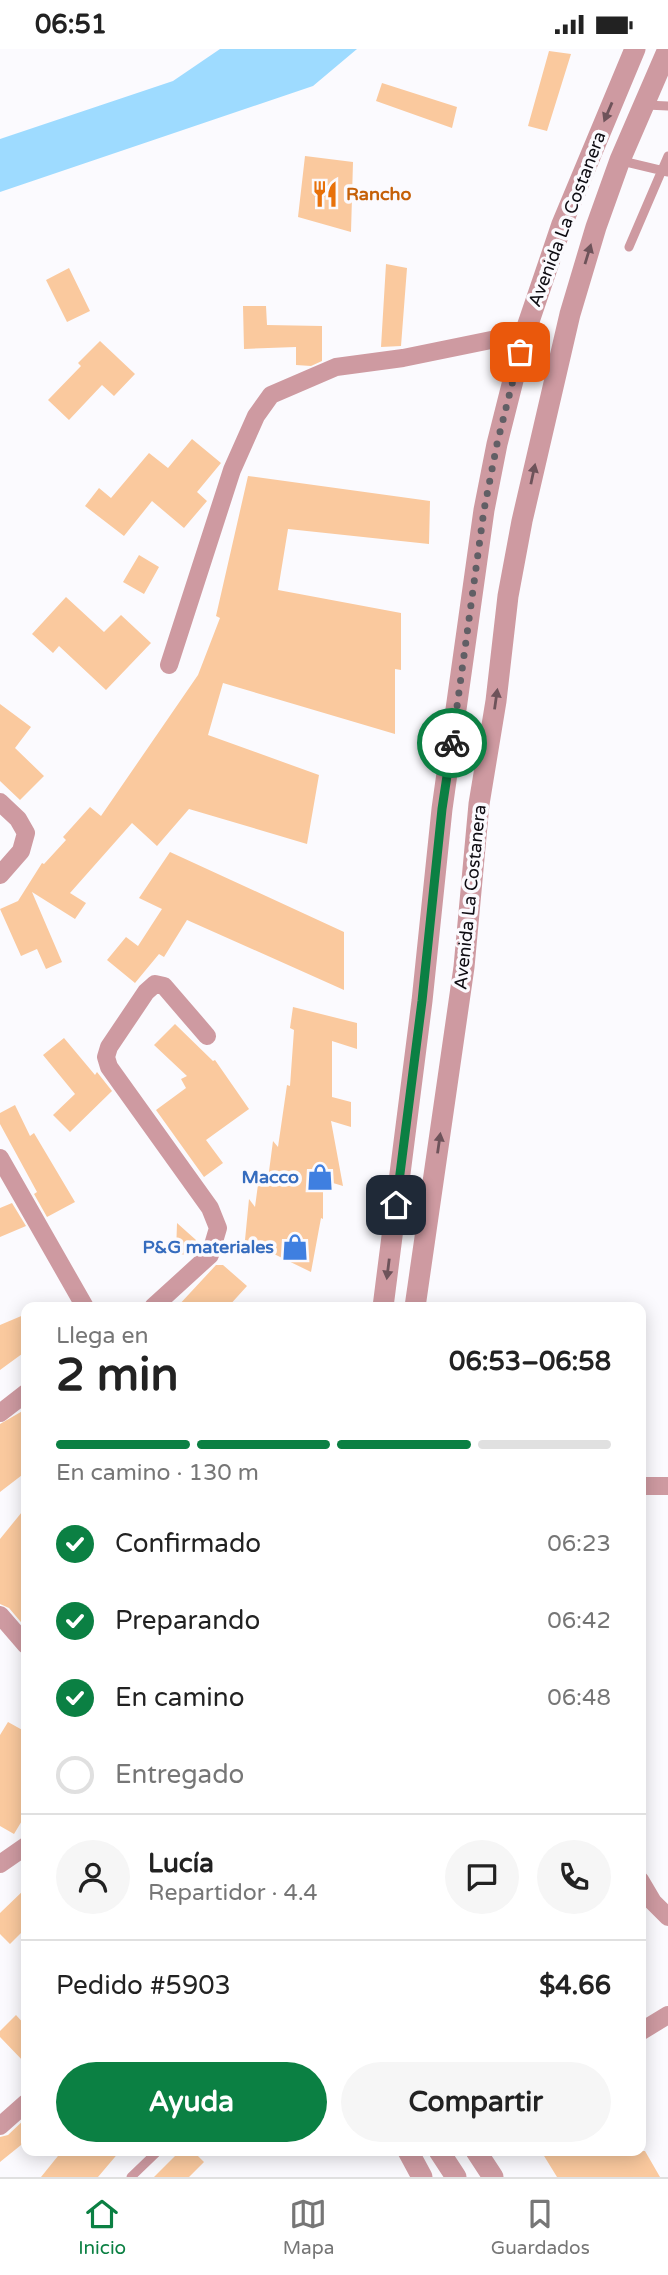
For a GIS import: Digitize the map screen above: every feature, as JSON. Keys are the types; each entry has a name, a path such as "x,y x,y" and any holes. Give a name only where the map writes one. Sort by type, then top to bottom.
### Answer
{"street":[{"name":"Avenida La Costanera","path":"384,1302 422,1001 442,809 484,510 497,444 525,333 562,224 635,49"},
{"name":"Avenida La Costanera","path":"416,1302 464,967 479,804 496,701 508,596 528,496 570,314 596,227 620,160 667,52"},
{"path":"169,665 232,470 256,416 271,395 336,367 403,358 525,333"},
{"path":"0,801 18,818 26,833 21,851 0,875"},
{"path":"158,1302 210,1255 218,1228 210,1208 109,1067 106,1057 109,1047 146,992 155,984 163,986 207,1036"},
{"path":"0,1158 82,1302"},
{"path":"0,1413 21,1397"},
{"path":"646,1486 668,1486"},
{"path":"0,1615 21,1640"},
{"path":"0,1864 21,1849"},
{"path":"646,1890 668,1917"},
{"path":"646,2028 668,2015"},
{"path":"0,2126 21,2107"},
{"path":"411,2156 422,2177"},
{"path":"442,2156 456,2177"},
{"path":"479,2156 493,2177"}],"lane":[{"path":"644,105 668,106"},
{"path":"629,247 665,171 668,156"},
{"path":"620,160 665,171"},
{"path":"131,2177 153,2156"}],"water":[{"path":"220,49 357,49 313,86 0,192 0,139 173,81"}],"building":[{"path":"549,51 571,54 547,131 528,126"},
{"path":"382,83 457,107 452,128 376,101"},
{"path":"305,156 353,162 351,232 298,217"},
{"path":"386,264 407,268 401,346 381,347"},
{"path":"69,268 90,311 67,322 46,280"},
{"path":"243,306 266,306 267,325 322,326 322,361 311,366 296,365 296,347 244,349"},
{"path":"100,341 135,374 114,396 102,385 69,420 48,400 81,366 78,363"},
{"path":"192,439 221,463 197,492 207,501 184,528 152,501 124,536 85,506 99,488 111,498 149,453 168,468"},
{"path":"248,476 430,501 429,544 288,529 278,590 401,613 401,670 395,669 395,734 223,683 208,735 319,775 307,844 189,809 157,846 132,823 70,893 86,903 75,919 32,892 62,962 46,969 37,949 21,956 0,909 18,901 42,863 44,864 66,840 63,837 90,807 101,816 198,675 220,618 216,616"},
{"path":"139,555 159,567 144,594 123,582"},
{"path":"66,597 104,632 121,615 151,643 106,690 59,646 53,653 32,634"},
{"path":"0,704 31,727 15,748 44,776 20,800 0,781"},
{"path":"170,852 344,932 344,990 187,920 164,957 159,954 135,983 107,960 126,937 138,946 162,909 139,898"},
{"path":"293,1007 357,1023 357,1049 332,1041 332,1097 351,1102 351,1127 331,1121 343,1186 323,1180 323,1219 321,1218 311,1272 245,1240 249,1199 255,1207 259,1177 268,1179 273,1141 278,1147 287,1085 290,1086 294,1030 290,1028"},
{"path":"175,1024 215,1060 249,1109 206,1140 223,1163 204,1177 156,1110 186,1088 181,1079 187,1076 154,1045"},
{"path":"64,1038 112,1091 70,1132 53,1115 75,1094 43,1055"},
{"path":"15,1105 30,1136 34,1133 75,1202 47,1217 34,1194 37,1192 0,1124 0,1113"},
{"path":"12,1203 26,1226 0,1237 0,1208"},
{"path":"177,1223 196,1240 193,1255 176,1254"},
{"path":"216,1265 223,1265 247,1286 233,1302 182,1302"},
{"path":"21,1316 21,1355 0,1370 0,1325"},
{"path":"21,1412 21,1476 0,1492 0,1424"},
{"path":"21,1513 21,1622 9,1608 0,1604 0,1539"},
{"path":"8,1722 21,1729 21,1822 14,1834 0,1826 0,1735"},
{"path":"21,1893 21,1933 10,1944 0,1934 0,1913"},
{"path":"16,2015 21,2020 21,2059 0,2037 0,2031"},
{"path":"21,2123 21,2145 0,2162 0,2137 8,2135"},
{"path":"646,2153 660,2177 557,2177 544,2156 646,2156"},
{"path":"58,2156 116,2156 98,2177 41,2177"},
{"path":"175,2156 198,2156 204,2162 189,2177 154,2177"}],"way so far":[{"path":"452,743 484,510 520,352"}],"place":[{"name":"Rancho","path":"325,194"},
{"name":"Macco","path":"320,1177"},
{"name":"P&G materiales","path":"295,1247"}],"route":[{"path":"396,1205 452,743"}]}
